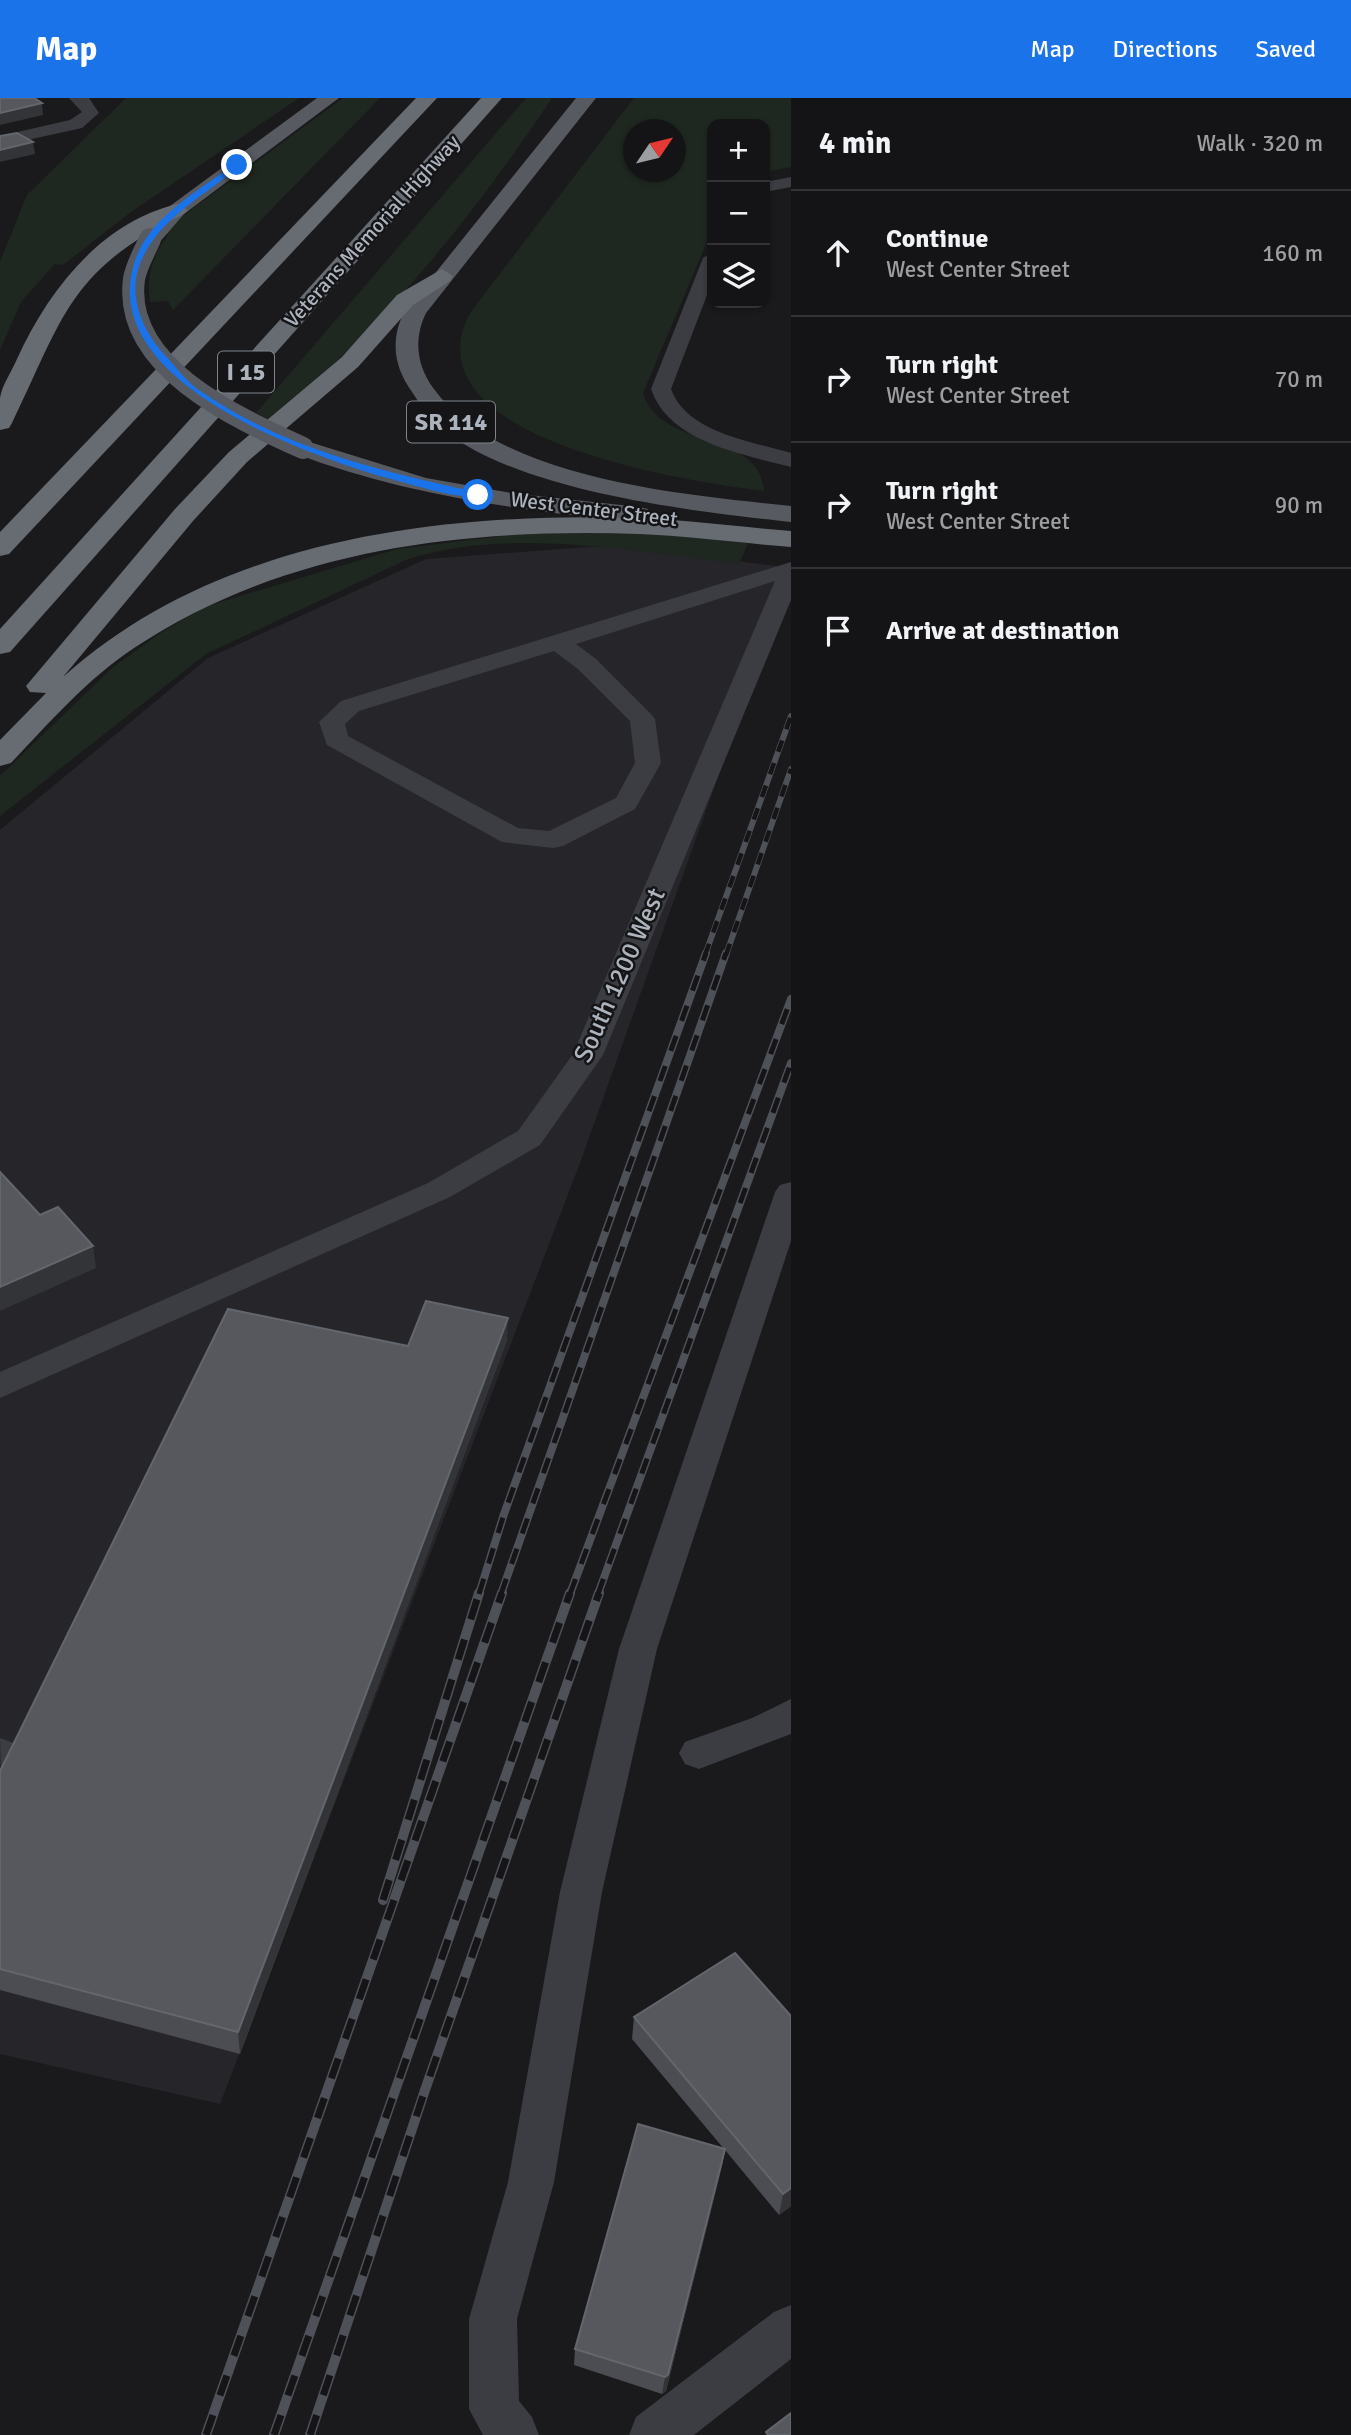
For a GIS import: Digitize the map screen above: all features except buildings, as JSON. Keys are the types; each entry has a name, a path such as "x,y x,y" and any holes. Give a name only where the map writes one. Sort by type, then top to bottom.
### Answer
{"highway":[{"name":"Veterans Memorial Highway","path":"0,548 427,98"},
{"name":"Veterans Memorial Highway","path":"0,646 492,98"},
{"path":"0,423 51,314 70,285 95,260 130,234 177,210"},
{"path":"0,733 184,515 238,457 350,362 405,300 442,276"},
{"path":"0,757 65,689 123,642 194,602 278,569 400,539 503,527 723,521 791,539"}],"main road":[{"name":"West Center Street","path":"330,98 177,210 150,239 140,256 132,288 137,319 146,339 194,390 250,424 303,448 380,474 478,495 723,521 791,533"},
{"name":"West Center Street","path":"586,98 442,276 409,323 405,347 410,370 423,395 454,424 504,454 567,477 648,495 723,521 791,514"}],"street":[{"path":"0,141 76,124 91,113 84,102 77,98"},
{"path":"770,186 791,182"},
{"path":"707,271 660,389 662,400 671,412 686,424 791,460"},
{"path":"558,642 587,664 642,719 648,763 626,803 553,840 512,836 335,740 332,722 350,706 791,570"},
{"name":"South 1200 West","path":"111,1335 439,1190 529,1138 588,1055 791,570"},
{"path":"514,2435 494,2409 493,2319 531,2182 581,1892 638,1649 791,1192"},
{"path":"0,1386 111,1335"},
{"path":"699,1753 766,1729 791,1715"},
{"path":"654,2435 791,2329"}],"shaded area":[{"path":"126,98 299,98 131,212 63,265 55,264 21,302 0,350 0,262 27,195"},
{"path":"343,98 380,98 173,310 168,301 150,302 152,267 158,250 168,235 165,234 176,221"},
{"path":"526,98 552,98 482,197 431,261 376,322 329,368 268,419 256,413"},
{"path":"634,98 791,98 791,167 770,171 770,119 707,119 707,242 643,393 653,411 668,424 746,458 758,471 764,491 678,477 621,464 565,446 515,423 478,393 461,357 470,313"},
{"path":"564,532 669,535 748,543 739,564 615,548 531,543 448,549 408,559 206,654 0,816 0,776 112,668 162,632 207,606 397,549 509,535"},
{"path":"615,545 791,568 791,573 580,1163 220,2104 0,2054 0,830 208,658 426,559"}],"railway":[{"path":"705,955 791,716"},
{"path":"726,955 791,769"},
{"path":"479,1594 504,1514 706,953"},
{"path":"501,1594 726,953"},
{"path":"570,1594 791,999"},
{"path":"598,1594 791,1063"},
{"path":"383,1900 479,1593"},
{"path":"206,2435 502,1593"},
{"path":"274,2435 570,1593"},
{"path":"310,2435 425,2090 599,1593"}],"route":[{"path":"237,165 164,221 140,256 133,275 133,305 146,339 158,355 194,390 259,429 346,463 407,481 478,495"}]}
